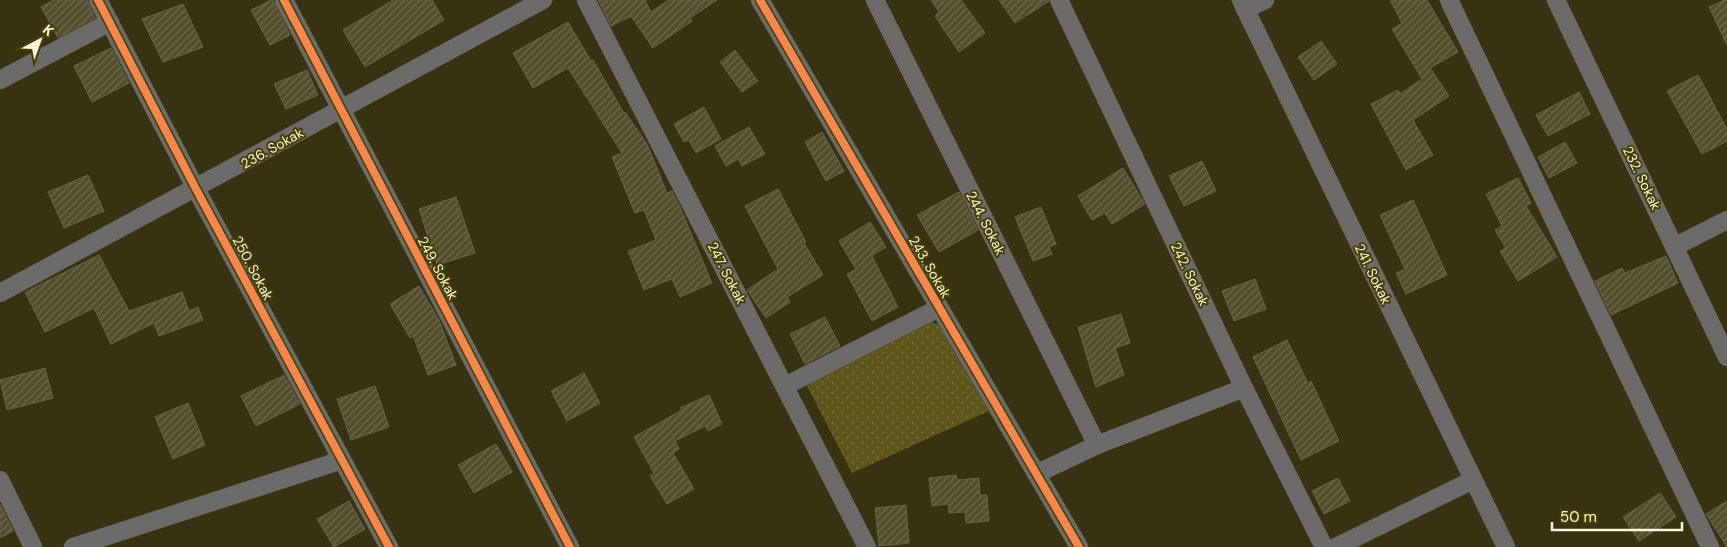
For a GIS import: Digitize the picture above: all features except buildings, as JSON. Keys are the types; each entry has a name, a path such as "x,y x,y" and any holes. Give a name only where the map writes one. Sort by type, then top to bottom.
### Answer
{"street":[{"name":"250. Sokak","path":"98,0 196,189 389,547"},
{"name":"249. Sokak","path":"284,0 570,547"},
{"name":"236. Sokak","path":"0,294 543,0"},
{"name":"247. Sokak","path":"586,0 867,547"},
{"name":"243. Sokak","path":"760,0 1079,547"},
{"name":"244. Sokak","path":"874,0 1097,445"},
{"name":"242. Sokak","path":"1059,0 1244,388 1324,547"},
{"path":"1243,4 1265,0"},
{"path":"1450,0 1710,547"},
{"name":"232. Sokak","path":"1556,0 1727,357"},
{"name":"241. Sokak","path":"1243,4 1506,547"},
{"path":"0,80 110,22"},
{"path":"1674,247 1727,220"},
{"path":"785,386 939,308"},
{"path":"1036,474 1097,445 1244,388"},
{"path":"73,547 342,460"},
{"path":"0,480 33,547"},
{"path":"1336,547 1473,480"}],"shaded area":[{"path":"930,322 942,325 991,410 852,473 805,382"}],"cycle path":[{"path":"98,0 196,189 389,547"},
{"path":"284,0 570,547"},
{"path":"760,0 1079,547"}]}
